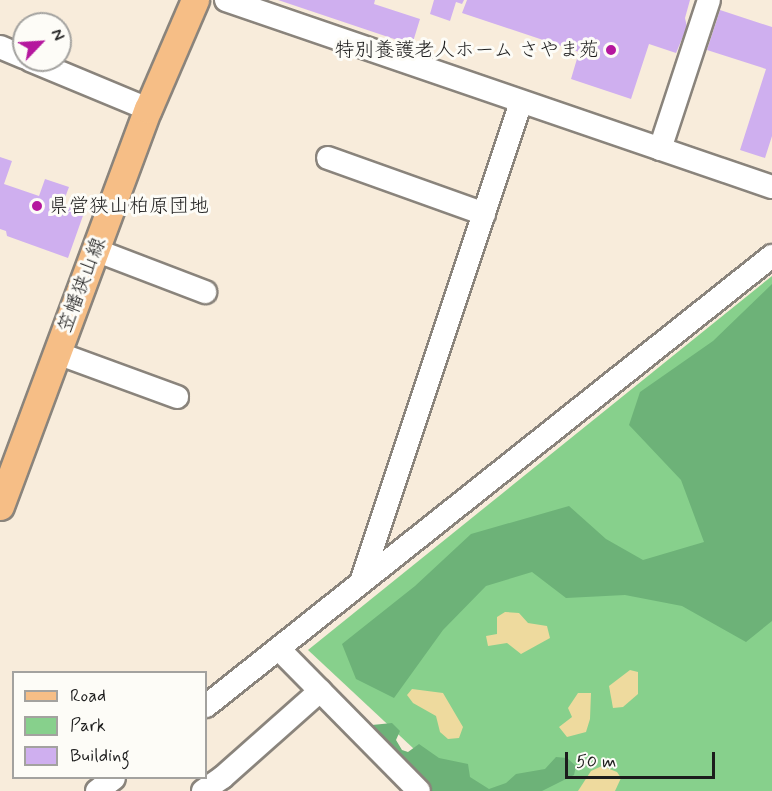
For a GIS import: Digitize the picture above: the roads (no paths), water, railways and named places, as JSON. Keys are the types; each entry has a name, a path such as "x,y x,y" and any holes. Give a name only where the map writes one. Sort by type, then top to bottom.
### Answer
{"main road":[{"name":"笠幡狭山線","path":"0,506 148,110 195,0"}],"street":[{"path":"226,0 772,187"},
{"path":"660,149 709,0"},
{"path":"58,72 148,110"},
{"path":"362,579 521,102"},
{"path":"328,158 484,214"},
{"path":"95,250 205,292"},
{"path":"207,705 279,649 362,579 772,256"},
{"path":"57,353 177,397"},
{"path":"279,649 419,791"},
{"path":"203,791 320,691"},
{"path":"97,791 112,779"}],"place":[{"name":"特別養護老人ホーム さやま苑","path":"611,50"},
{"name":"県営狭山柏原団地","path":"37,206"}]}
